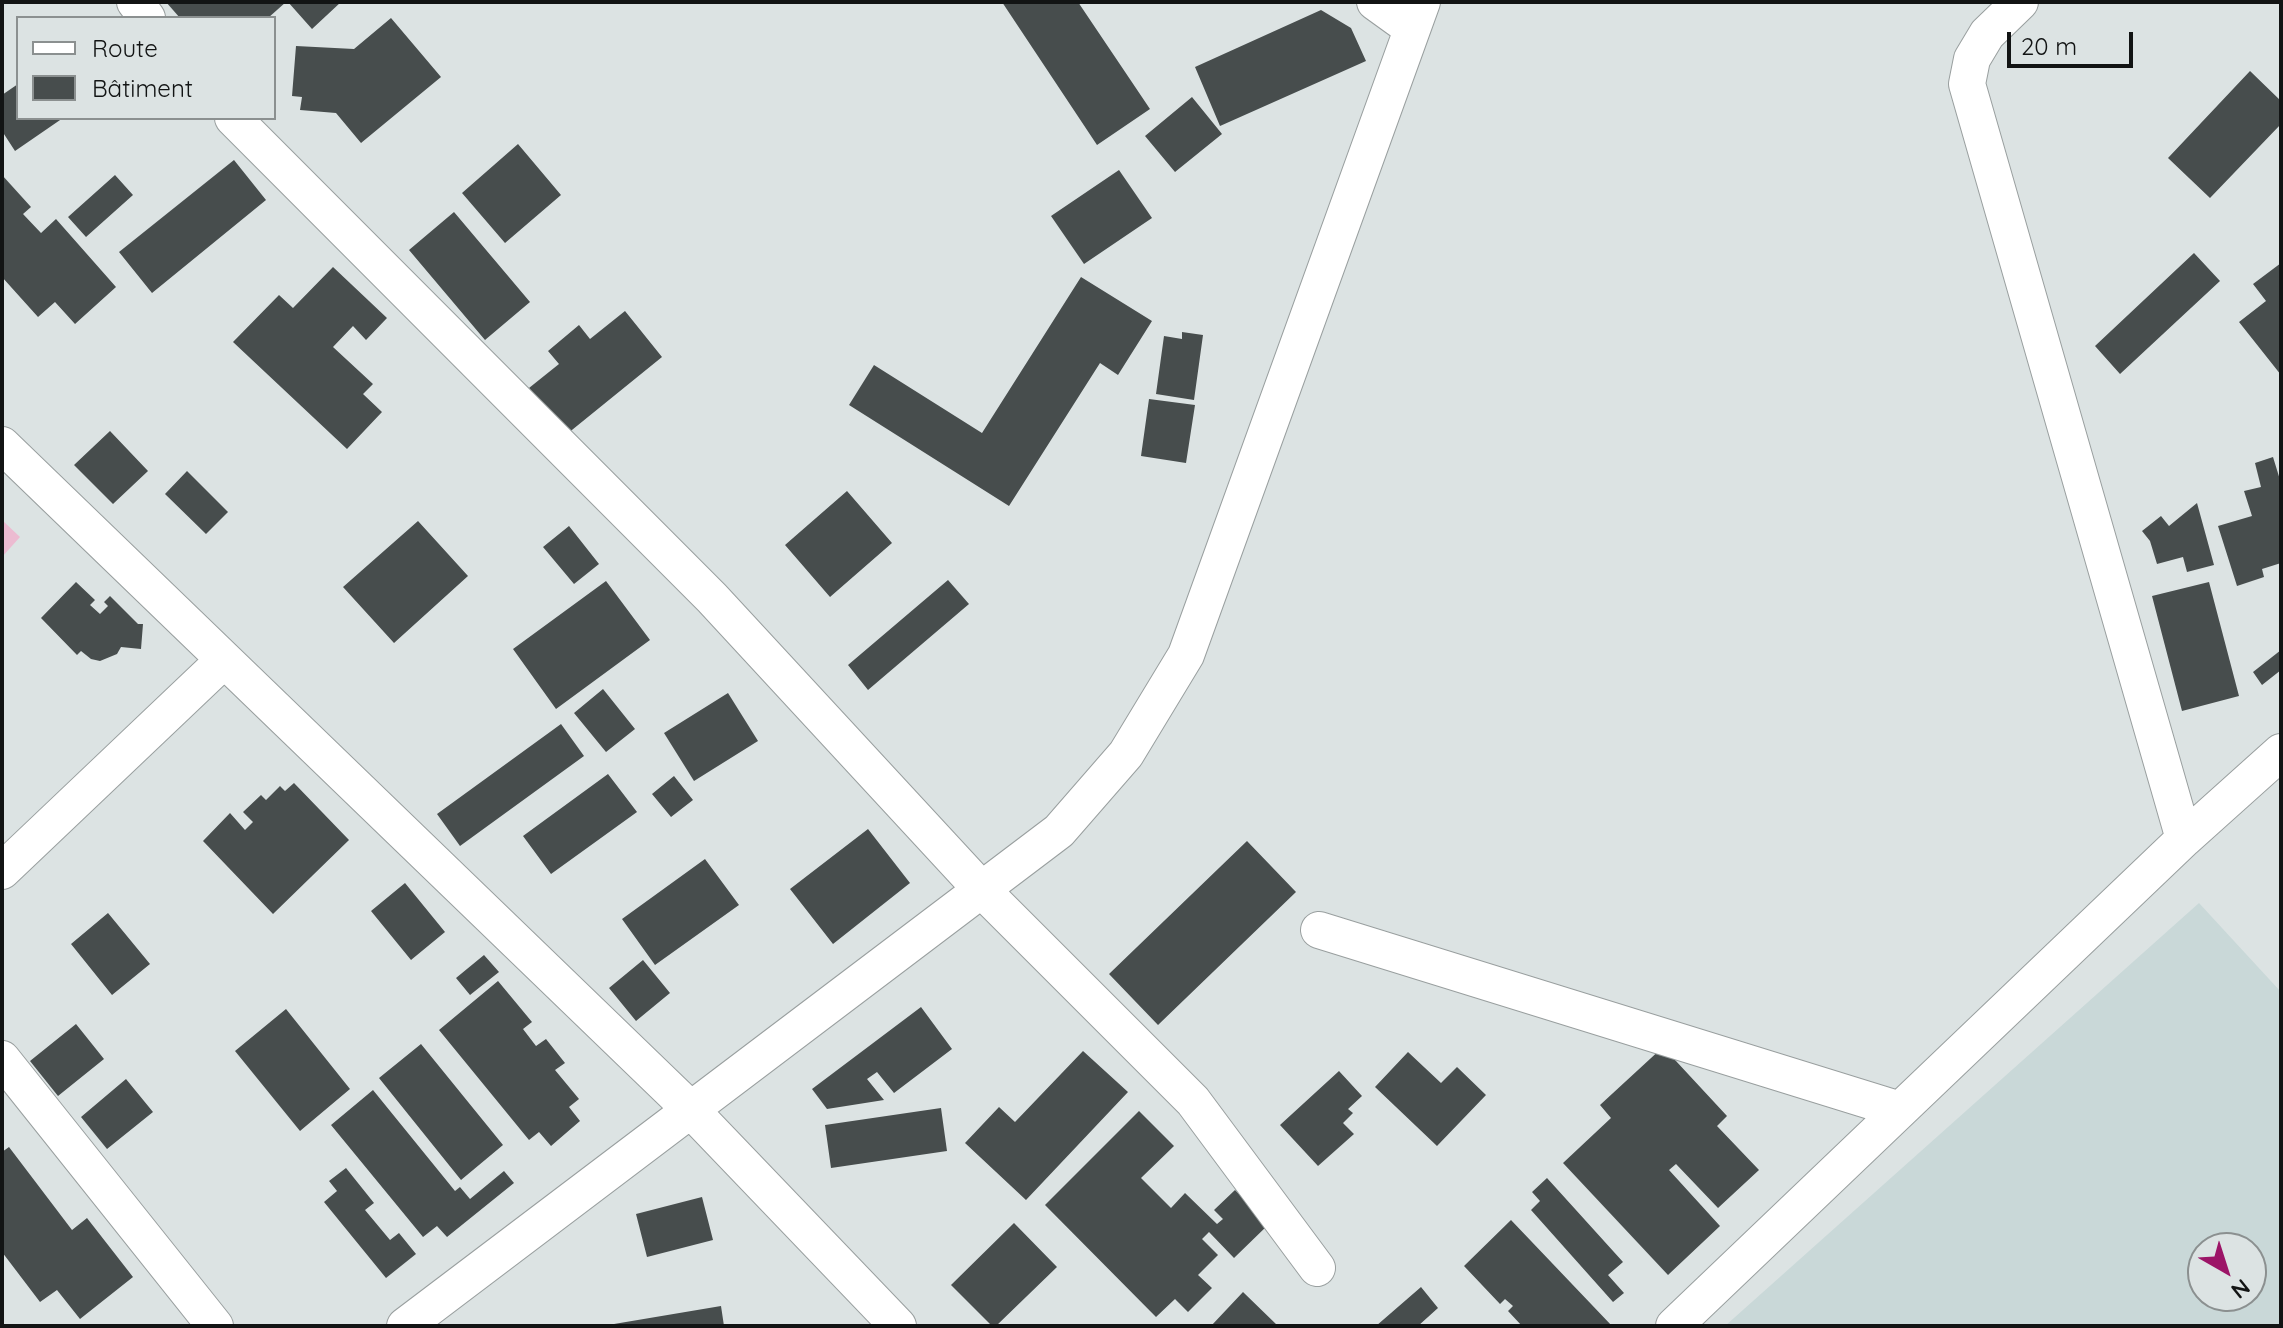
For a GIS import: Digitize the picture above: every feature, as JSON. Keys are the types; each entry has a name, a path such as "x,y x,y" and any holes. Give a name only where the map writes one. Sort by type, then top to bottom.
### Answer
{"street":[{"path":"405,1326 1059,831 1126,754 1186,655 1416,15 1375,2"},
{"path":"2020,2 1987,34 1972,59 1967,84 2184,839"},
{"path":"235,120 712,598 981,889 1193,1101 1317,1268"},
{"path":"2,445 690,1109 898,1326"},
{"path":"2,871 224,660"},
{"path":"1674,1326 2184,839 2281,752"},
{"path":"1319,930 1900,1110"},
{"path":"2,1059 215,1326"}],"shaded area":[{"path":"2,520 20,537 2,557"},
{"path":"2199,903 2281,992 2281,1326 1725,1326"}],"building":[{"path":"166,2 286,2 270,16 178,16"},
{"path":"288,2 341,2 312,29"},
{"path":"1002,2 1078,2 1150,109 1097,145"},
{"path":"1321,10 1351,28 1366,61 1220,126 1195,67"},
{"path":"391,18 441,77 361,143 336,113 300,110 302,97 292,96 296,46 354,49"},
{"path":"2250,71 2281,101 2281,124 2210,198 2168,158"},
{"path":"16,85 16,120 60,120 15,151 2,131 2,95"},
{"path":"1192,97 1222,134 1175,172 1145,136"},
{"path":"518,144 561,195 505,243 462,193"},
{"path":"234,160 266,200 152,293 119,252"},
{"path":"1119,170 1152,218 1084,264 1051,216"},
{"path":"2,175 31,207 23,214 41,233 56,219 116,287 75,324 55,302 38,317 2,277"},
{"path":"115,175 133,195 86,237 68,217"},
{"path":"454,212 530,302 485,340 409,250"},
{"path":"2194,253 2220,281 2120,374 2095,346"},
{"path":"2281,263 2281,375 2239,322 2266,301 2253,284"},
{"path":"333,267 387,318 366,340 353,326 333,347 373,384 363,394 382,412 347,449 233,342 279,295 293,308"},
{"path":"1081,277 1152,321 1118,375 1100,363 1009,506 849,405 874,365 982,433"},
{"path":"625,311 662,357 567,434 529,388 559,364 548,351 579,325 590,339"},
{"path":"1182,332 1203,335 1194,400 1156,394 1164,336 1182,339"},
{"path":"1149,399 1195,405 1186,463 1141,456"},
{"path":"110,431 148,471 113,504 74,465"},
{"path":"2273,457 2281,483 2281,563 2262,569 2264,577 2237,586 2218,526 2252,516 2244,491 2261,487 2255,463"},
{"path":"187,471 228,512 206,534 165,494"},
{"path":"847,491 892,543 830,597 785,545"},
{"path":"2197,503 2214,565 2187,572 2183,557 2157,564 2150,541 2142,531 2161,516 2169,526"},
{"path":"418,521 468,576 394,643 343,587"},
{"path":"569,526 599,564 574,584 543,547"},
{"path":"948,580 969,604 868,690 848,665"},
{"path":"606,581 650,640 556,709 513,649"},
{"path":"76,582 95,600 90,605 100,614 108,606 104,602 110,596 138,624 143,624 141,649 121,647 117,654 100,661 91,659 81,651 77,655 41,618"},
{"path":"2209,582 2239,696 2182,711 2152,596"},
{"path":"2281,650 2281,670 2262,685 2253,672"},
{"path":"603,689 635,729 606,752 574,713"},
{"path":"728,693 758,741 694,781 664,733"},
{"path":"561,724 584,756 460,846 437,814"},
{"path":"608,774 637,812 551,874 523,836"},
{"path":"674,776 693,800 671,817 652,794"},
{"path":"294,783 349,840 273,914 203,841 230,813 245,830 253,822 243,812 261,795 266,800 280,786 285,791"},
{"path":"868,829 910,883 833,944 790,889"},
{"path":"1247,841 1296,892 1158,1025 1109,974"},
{"path":"705,859 739,905 655,965 622,919"},
{"path":"405,883 445,932 411,960 371,911"},
{"path":"108,913 150,964 112,995 71,944"},
{"path":"484,955 499,972 470,995 456,978"},
{"path":"643,960 670,993 636,1021 609,988"},
{"path":"498,981 532,1022 523,1029 536,1046 546,1039 565,1063 555,1070 579,1099 569,1107 580,1121 551,1146 539,1132 529,1140 439,1030"},
{"path":"921,1007 952,1049 894,1093 877,1072 867,1079 884,1100 827,1109 812,1089"},
{"path":"286,1009 350,1089 300,1131 235,1051"},
{"path":"76,1024 104,1059 58,1096 30,1061"},
{"path":"421,1044 503,1145 461,1180 379,1078"},
{"path":"1663,1047 1727,1116 1717,1126 1759,1170 1718,1208 1676,1164 1669,1170 1720,1226 1668,1275 1563,1163 1611,1118 1600,1105"},
{"path":"1083,1051 1128,1092 1026,1200 965,1143 999,1107 1015,1122"},
{"path":"1408,1052 1441,1083 1457,1067 1486,1095 1437,1146 1375,1087"},
{"path":"1339,1071 1362,1096 1348,1109 1353,1113 1343,1123 1354,1134 1318,1166 1280,1125"},
{"path":"126,1079 153,1112 107,1149 81,1117"},
{"path":"373,1090 455,1191 460,1187 470,1199 504,1171 514,1183 447,1237 437,1226 423,1237 331,1125"},
{"path":"941,1108 947,1151 831,1168 825,1125"},
{"path":"1139,1111 1174,1146 1141,1178 1171,1208 1185,1193 1217,1224 1223,1219 1214,1210 1235,1190 1269,1224 1234,1258 1209,1232 1202,1239 1218,1255 1198,1275 1212,1288 1188,1312 1175,1299 1156,1317 1045,1205"},
{"path":"9,1147 72,1230 87,1218 133,1277 80,1319 57,1290 40,1302 2,1252 2,1152"},
{"path":"346,1168 374,1203 365,1210 390,1240 399,1233 416,1254 386,1278 324,1202 337,1191 329,1181"},
{"path":"1547,1178 1623,1262 1608,1275 1624,1293 1613,1302 1531,1210 1540,1201 1532,1192"},
{"path":"702,1197 713,1240 647,1257 636,1214"},
{"path":"1511,1220 1612,1326 1522,1326 1508,1311 1513,1306 1505,1299 1500,1304 1464,1266"},
{"path":"1014,1223 1057,1267 996,1326 992,1326 951,1285"},
{"path":"1421,1287 1438,1308 1418,1326 1376,1326"},
{"path":"1243,1292 1278,1326 1211,1326"},
{"path":"721,1306 724,1326 614,1326 614,1324"}]}
